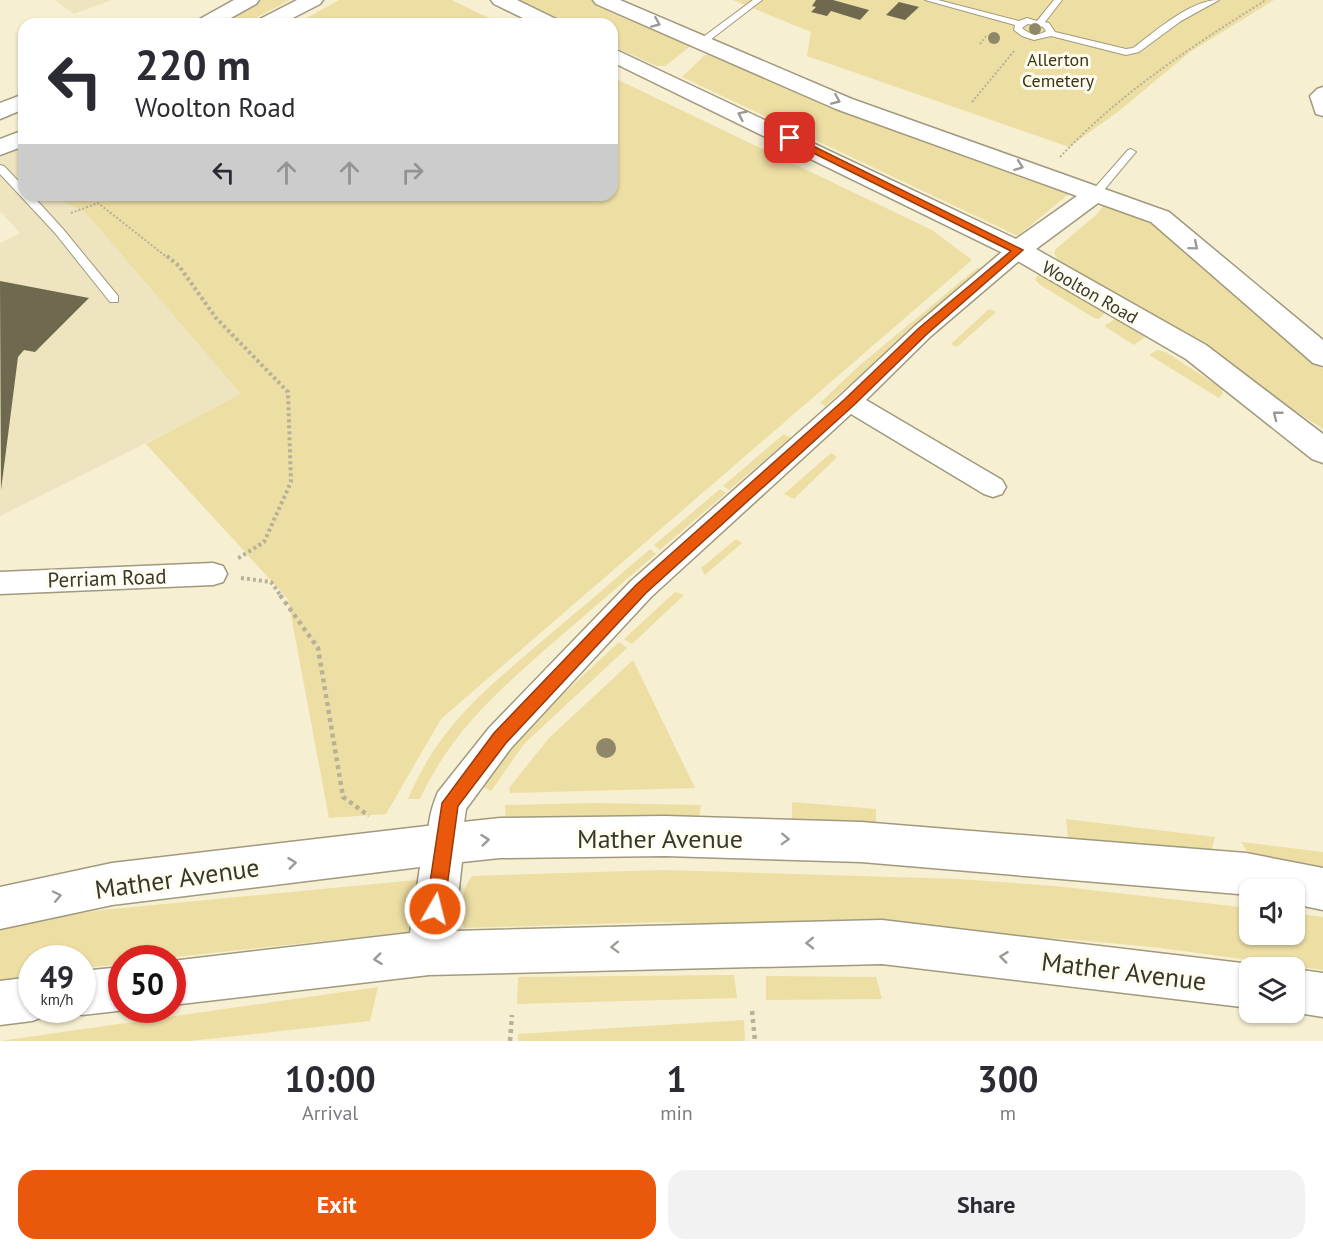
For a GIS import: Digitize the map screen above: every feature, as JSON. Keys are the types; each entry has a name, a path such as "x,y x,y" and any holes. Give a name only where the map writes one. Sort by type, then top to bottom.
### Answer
{"main road":[{"path":"216,18 249,0"},
{"path":"277,18 313,0"},
{"path":"501,0 538,18"},
{"name":"Woolton Road","path":"603,0 680,59 1196,352 1323,451"},
{"name":"Woolton Road","path":"618,54 680,59 844,104 1160,217 1323,356"},
{"path":"0,112 18,104"},
{"path":"0,148 18,140"},
{"path":"1018,250 1095,194"},
{"name":"Mather Avenue","path":"0,908 112,884 500,838 665,836 861,842 1246,874 1323,889"},
{"path":"429,952 444,844"},
{"name":"Mather Avenue","path":"186,981 429,952 882,942 1239,985"},
{"path":"1305,992 1323,994"},
{"path":"0,1003 18,1001"}],"street":[{"path":"1323,93 1319,96 1323,110"},
{"path":"444,844 450,803 500,738 641,589 849,402 923,331 1018,250"},
{"path":"849,402 993,487"},
{"name":"Perriam Road","path":"0,582 213,574"}],"lane":[{"path":"680,59 758,0"},
{"path":"928,0 1019,24 1027,21 1040,23 1049,27 1050,33"},
{"path":"1040,23 1058,0"},
{"path":"1019,24 1019,31 1027,36 1042,37 1050,33 1126,52 1136,50 1178,20 1215,0"},
{"path":"1095,194 1131,152"},
{"path":"0,168 18,187"},
{"path":"31,201 114,299"}],"path":[{"path":"1044,175 1069,147 1124,97 1204,38 1266,0"},
{"path":"972,102 1027,36"},
{"path":"64,209 72,214 98,203 179,266 216,318 288,392 291,482 264,542 213,574"},
{"path":"213,574 271,582 318,648 343,797 372,818"},
{"path":"752,1011 755,1041"},
{"path":"510,1041 512,1015"}],"shaded area":[{"path":"55,0 112,0 74,14"},
{"path":"18,151 18,201 63,201 86,213 242,395 0,516 0,243 20,233 0,211 0,158"}],"green space":[{"path":"261,0 290,0 256,18 225,18"},
{"path":"339,0 451,0 489,18 307,18"},
{"path":"515,0 593,0 692,45 665,66 657,66 618,49 618,18 552,18"},
{"name":"Allerton Cemetery","path":"733,0 1274,0 1190,52 1119,111 1069,147 807,56 811,32"},
{"path":"712,54 1071,192 1018,236 682,77 705,55"},
{"path":"618,80 932,230 972,260 441,719 386,814 329,818 288,599 146,444 241,394 86,213 63,201 618,201"},
{"path":"1103,206 1137,216 1174,238 1323,369 1323,429 1058,260 1054,253 1056,249 1097,214"},
{"path":"977,268 984,268 825,406 820,403 860,365"},
{"path":"1038,275 1105,313 1099,319 1094,318 1039,284 1035,279"},
{"path":"989,309 996,312 957,347 951,344"},
{"path":"1115,319 1145,337 1134,345 1104,326"},
{"path":"1157,350 1166,352 1221,388 1223,393 1219,398 1149,355"},
{"path":"784,434 791,438 729,490 723,486"},
{"path":"831,453 837,457 794,499 784,494"},
{"path":"720,489 726,493 660,550 654,545"},
{"path":"736,539 742,543 705,575 701,568"},
{"path":"650,549 656,554 548,647 475,716 446,753 420,799 408,799 420,773 434,751 465,711 501,677"},
{"path":"675,592 684,595 632,644 624,639"},
{"path":"619,642 627,648 524,744 491,791 481,786 518,736"},
{"path":"633,660 695,788 510,793 509,788 549,738"},
{"path":"792,802 876,809 876,829 800,823 792,820"},
{"path":"593,803 701,805 698,823 506,826 505,805"},
{"path":"1066,819 1215,837 1211,852 1068,839"},
{"path":"1241,842 1323,852 1323,868 1253,860"},
{"path":"663,870 958,879 1055,886 1239,907 1239,945 1305,945 1305,914 1323,917 1323,970 1305,968 1305,957 1239,959 1153,947 1065,939 834,926 660,922 464,928 462,901 472,876"},
{"path":"423,881 418,931 186,956 186,945 108,945 108,965 96,967 96,945 18,945 18,978 0,980 0,925 102,910"},
{"path":"734,975 737,998 517,1004 518,977"},
{"path":"766,976 876,977 882,999 766,1000"},
{"path":"378,987 370,1021 190,1041 0,1041 126,1023 186,1023 186,1014"},
{"path":"744,1020 745,1041 518,1041 518,1034"}],"building":[{"path":"816,0 833,0 869,10 860,20 831,11 827,16 811,12 816,7 812,6"},
{"path":"899,2 919,7 905,20 886,15"},
{"path":"0,281 89,298 35,352 24,350 18,357 1,490"}],"route":[{"path":"435,909 450,803 500,738 641,589 849,402 923,331 1018,250 790,138"}]}
